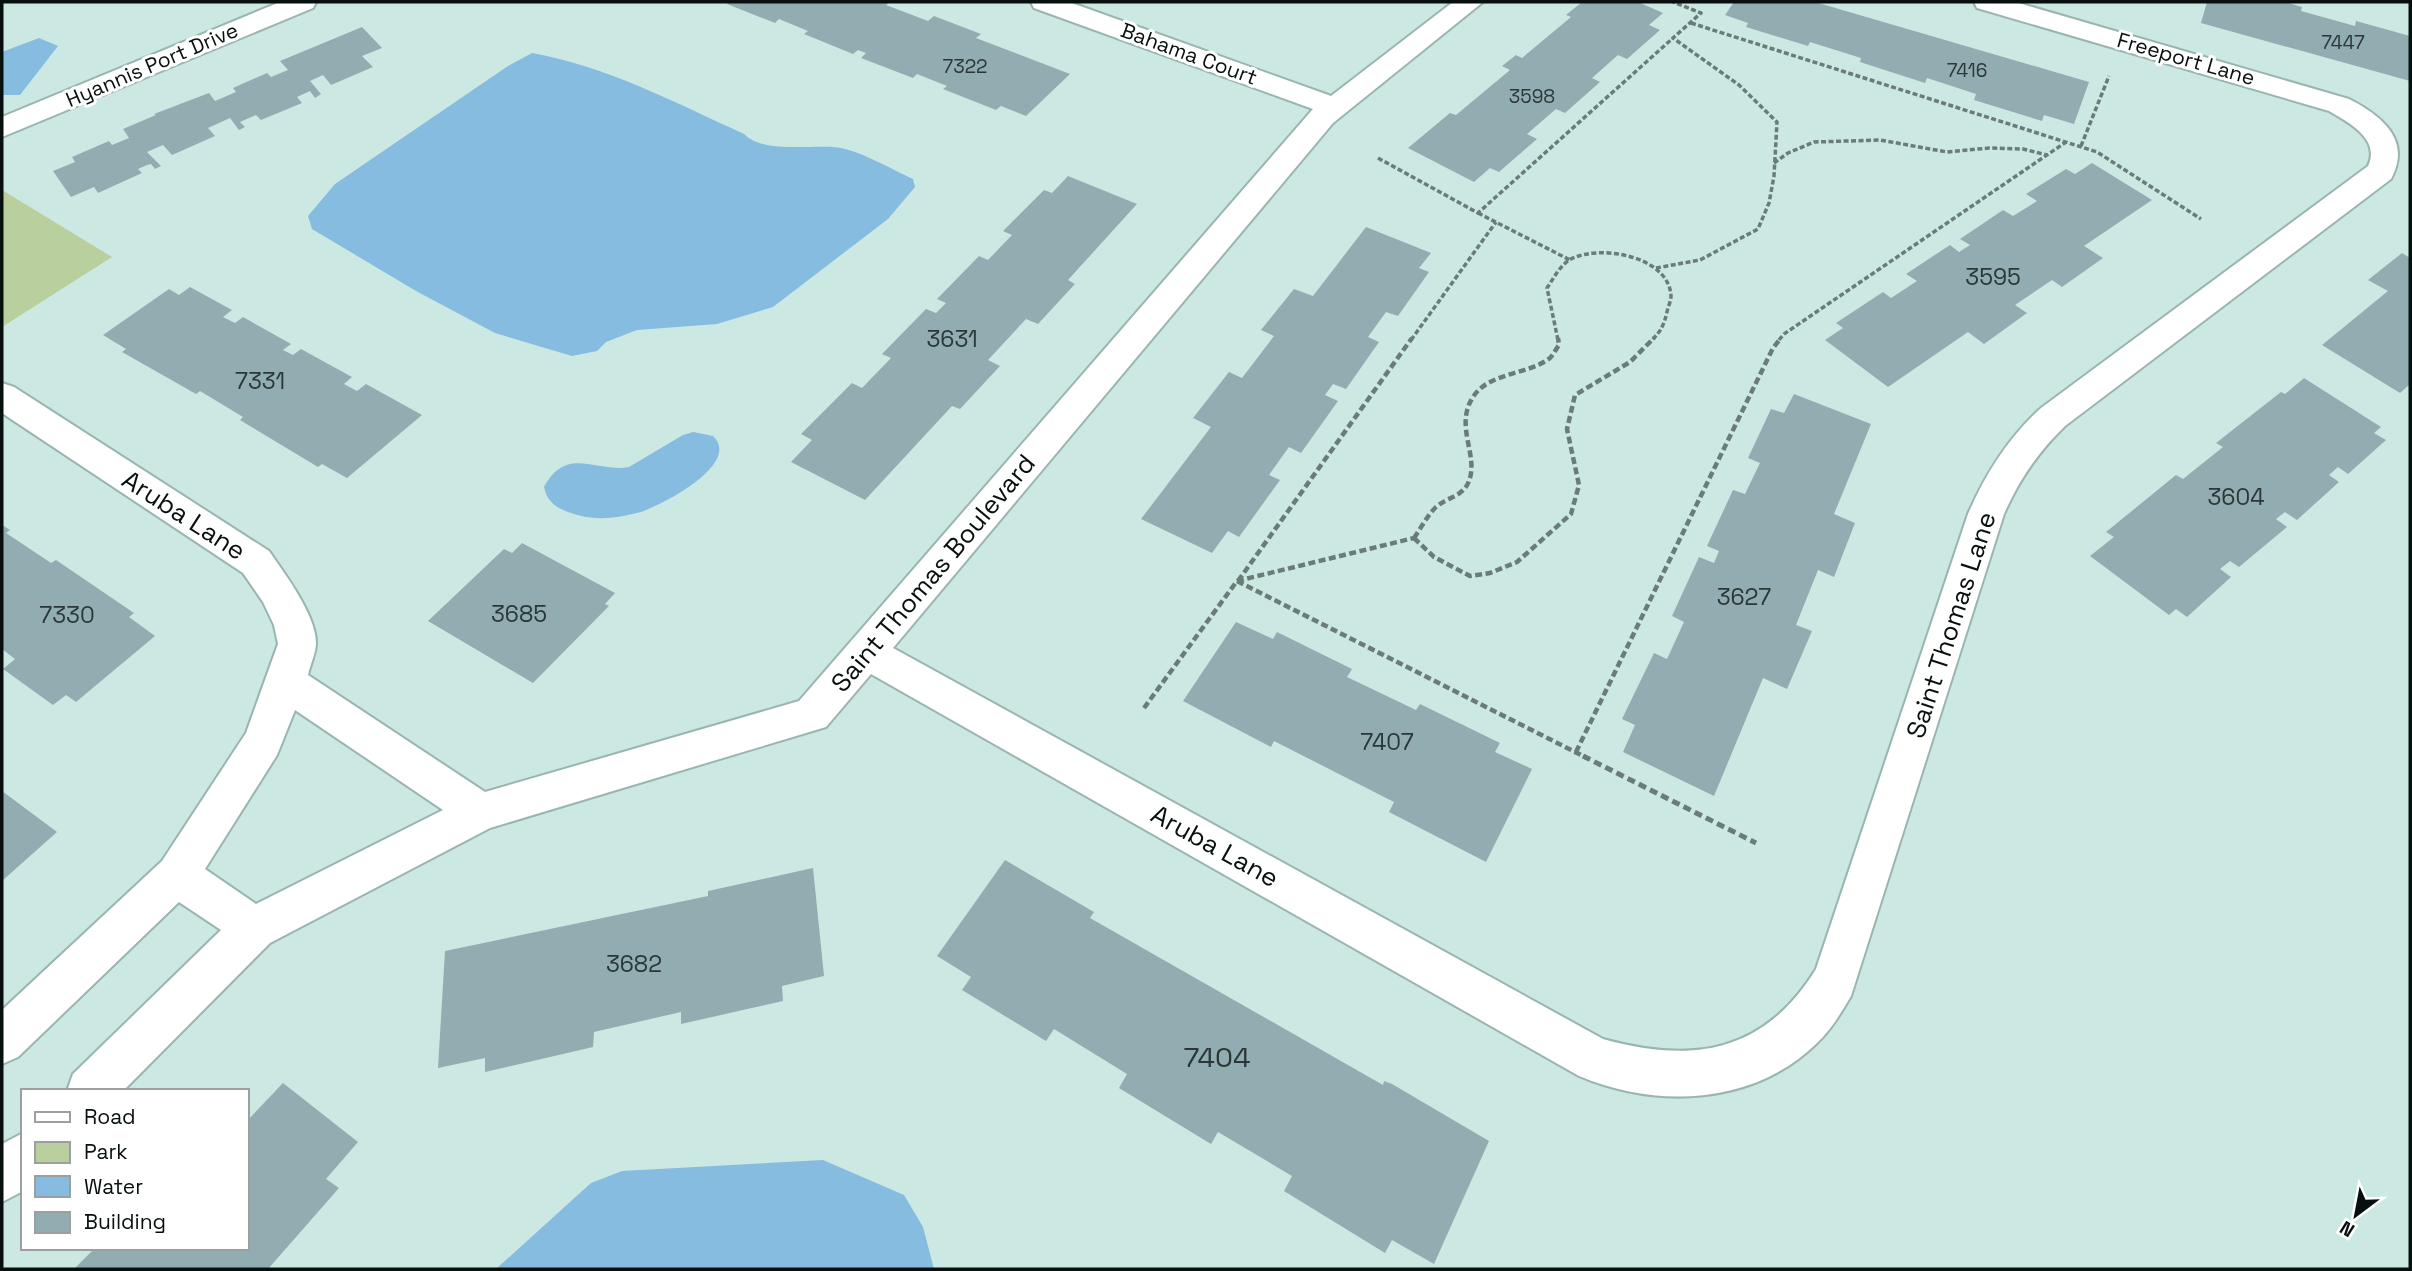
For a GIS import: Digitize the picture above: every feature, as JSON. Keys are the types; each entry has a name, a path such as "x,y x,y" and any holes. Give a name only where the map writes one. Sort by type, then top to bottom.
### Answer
{"street":[{"name":"Hyannis Port Drive","path":"2,128 303,2"},
{"name":"Bahama Court","path":"1044,2 1334,107"},
{"name":"Saint Thomas Boulevard","path":"92,1089 254,928 481,812 812,715 1323,116 1470,2"},
{"name":"Freeport Lane","path":"1987,2 2320,97 2365,120 2377,133"},
{"name":"Saint Thomas Lane","path":"1564,1041 1595,1060 1647,1073 1716,1071 1731,1069 1779,1048 1818,1010 1840,968 1986,514 2004,474 2018,453 2053,417 2380,172 2387,157 2385,145 2377,133"},
{"name":"Aruba Lane","path":"2,396 256,562 277,592 295,634 297,644 286,682 263,742 177,875"},
{"name":"Aruba Lane","path":"866,652 1564,1041"},
{"path":"286,682 481,812"},
{"path":"2,1041 177,875 254,928"},
{"path":"2,1178 21,1159"}],"path":[{"path":"1478,213 1701,13 1673,2"},
{"path":"1691,23 2097,152 2201,219"},
{"path":"1237,581 1414,538 1431,509 1446,499 1461,494 1469,481 1472,464 1464,429 1473,397 1494,381 1550,358 1559,345 1548,288 1559,270 1570,260 1590,252 1624,255 1657,268 1700,260 1758,229 1769,203 1777,122 1739,85 1673,38"},
{"path":"2081,146 2109,76"},
{"path":"1774,163 1788,153 1814,142 1880,141 1947,152 1989,148 2023,149 2048,155"},
{"path":"1576,752 1773,348 1784,334 2066,142"},
{"path":"1378,158 1570,260"},
{"path":"1144,708 1496,222"},
{"path":"1414,538 1434,557 1470,576 1490,573 1517,562 1571,514 1579,485 1567,429 1569,412 1575,395 1630,362 1663,329 1671,295 1657,268"},
{"path":"1237,581 1756,843"}],"green space":[{"path":"2,190 112,257 2,327"}],"water":[{"path":"39,38 58,46 20,95 2,95 2,52"},
{"path":"532,53 614,76 667,98 762,144 833,147 852,151 913,179 915,187 888,219 773,307 717,324 637,330 606,342 597,351 572,356 495,333 416,291 312,229 308,216 335,184 508,66"},
{"path":"693,432 713,436 719,447 717,459 694,483 648,509 611,518 585,517 559,508 549,500 545,492 544,487 562,467 582,463 629,467 683,435"},
{"path":"823,1160 904,1195 923,1227 934,1269 496,1269 591,1183 622,1171"}],"building":[{"path":"890,2 886,5 928,21 934,16 981,34 976,38 1070,74 1026,116 1001,106 996,110 943,89 947,86 917,74 913,78 861,58 866,53 858,50 853,54 804,34 808,31 779,19 775,23 727,4"},
{"path":"1582,2 1638,2 1663,13 1649,25 1660,30 1627,59 1618,55 1592,78 1600,82 1565,113 1556,109 1527,134 1537,139 1499,172 1490,168 1474,182 1408,148 1450,113 1456,115 1510,70 1502,66 1516,55 1522,58 1571,17 1566,15"},
{"path":"1734,2 1815,2 2089,82 2074,124 2044,115 2042,121 1974,100 1976,94 1927,78 1925,83 1810,42 1808,46 1746,27 1748,23 1725,15"},
{"path":"2207,2 2285,2 2302,7 2301,11 2355,26 2356,21 2410,36 2410,81 2201,23"},
{"path":"362,27 382,48 362,56 373,67 331,85 323,75 310,81 321,94 315,98 310,91 297,97 302,103 261,120 256,115 240,122 245,127 239,130 230,118 208,128 215,136 172,155 163,145 147,152 161,166 155,169 151,164 147,165 138,169 142,173 98,193 94,187 71,197 53,171 75,162 72,157 109,141 112,145 129,138 123,129 156,115 154,114 209,93 215,101 236,92 233,88 267,73 271,77 288,70 280,61"},
{"path":"2092,163 2152,200 2084,246 2103,258 2062,287 2052,280 2015,305 2027,313 1984,344 1968,332 1888,387 1825,340 1843,328 1836,323 1883,292 1891,298 1917,281 1906,274 1950,245 1959,252 1970,245 1960,239 2003,210 2013,216 2037,201 2026,194 2066,169 2075,174"},
{"path":"1068,176 1137,204 1068,280 1075,284 1038,324 1026,319 988,360 1000,366 960,409 952,406 865,500 791,462 812,440 801,434 852,383 862,388 891,358 882,354 926,309 936,313 946,303 937,299 979,256 988,260 1012,235 1003,231 1044,190 1052,193"},
{"path":"1366,227 1431,253 1419,268 1429,272 1398,316 1386,312 1368,337 1379,342 1346,389 1333,384 1325,395 1338,401 1301,453 1289,447 1269,475 1280,480 1239,537 1228,531 1212,553 1141,519 1211,427 1193,418 1229,372 1242,378 1274,336 1261,330 1294,289 1313,296"},
{"path":"2402,253 2410,258 2410,384 2400,393 2322,345 2388,291 2368,280"},
{"path":"190,287 232,310 223,317 235,323 243,317 291,344 283,350 293,355 301,349 352,377 344,384 357,391 366,384 422,415 347,478 322,464 318,467 240,420 243,417 200,391 196,394 122,352 126,349 103,335 169,289 179,295"},
{"path":"2304,378 2381,427 2374,433 2386,440 2348,474 2338,467 2329,475 2339,482 2297,520 2285,512 2276,519 2287,527 2239,567 2230,561 2220,569 2231,577 2187,617 2176,609 2169,615 2090,556 2114,537 2106,532 2176,475 2183,479 2223,447 2216,443 2281,392 2285,394"},
{"path":"1794,394 1871,424 1834,514 1855,523 1834,577 1818,570 1796,625 1812,631 1787,689 1763,678 1714,796 1623,752 1635,725 1622,719 1654,653 1667,659 1684,622 1672,616 1699,557 1714,563 1719,551 1707,546 1733,490 1745,494 1760,463 1748,458 1771,409 1784,413"},
{"path":"2,525 10,530 6,533 51,563 56,560 134,613 129,617 155,636 76,702 66,695 53,705 3,669 15,659 2,649"},
{"path":"522,543 615,593 605,604 609,606 533,683 428,621 504,549 512,553"},
{"path":"1236,622 1273,639 1277,632 1352,669 1347,677 1416,710 1420,704 1500,743 1495,752 1532,769 1486,862 1389,812 1394,802 1274,741 1271,747 1183,701"},
{"path":"2,791 57,832 2,881"},
{"path":"1005,860 1094,912 1090,918 1383,1085 1384,1081 1392,1084 1489,1141 1434,1264 1392,1240 1385,1253 1284,1191 1292,1176 1218,1132 1211,1144 1119,1088 1127,1074 1054,1029 1046,1041 962,990 971,977 937,956"},
{"path":"813,868 824,976 782,986 783,1001 681,1024 681,1012 594,1032 593,1047 485,1072 485,1058 438,1068 445,951 708,896 708,891"},
{"path":"283,1083 358,1142 326,1179 339,1188 268,1269 74,1269 93,1250 248,1250 248,1120"}]}
